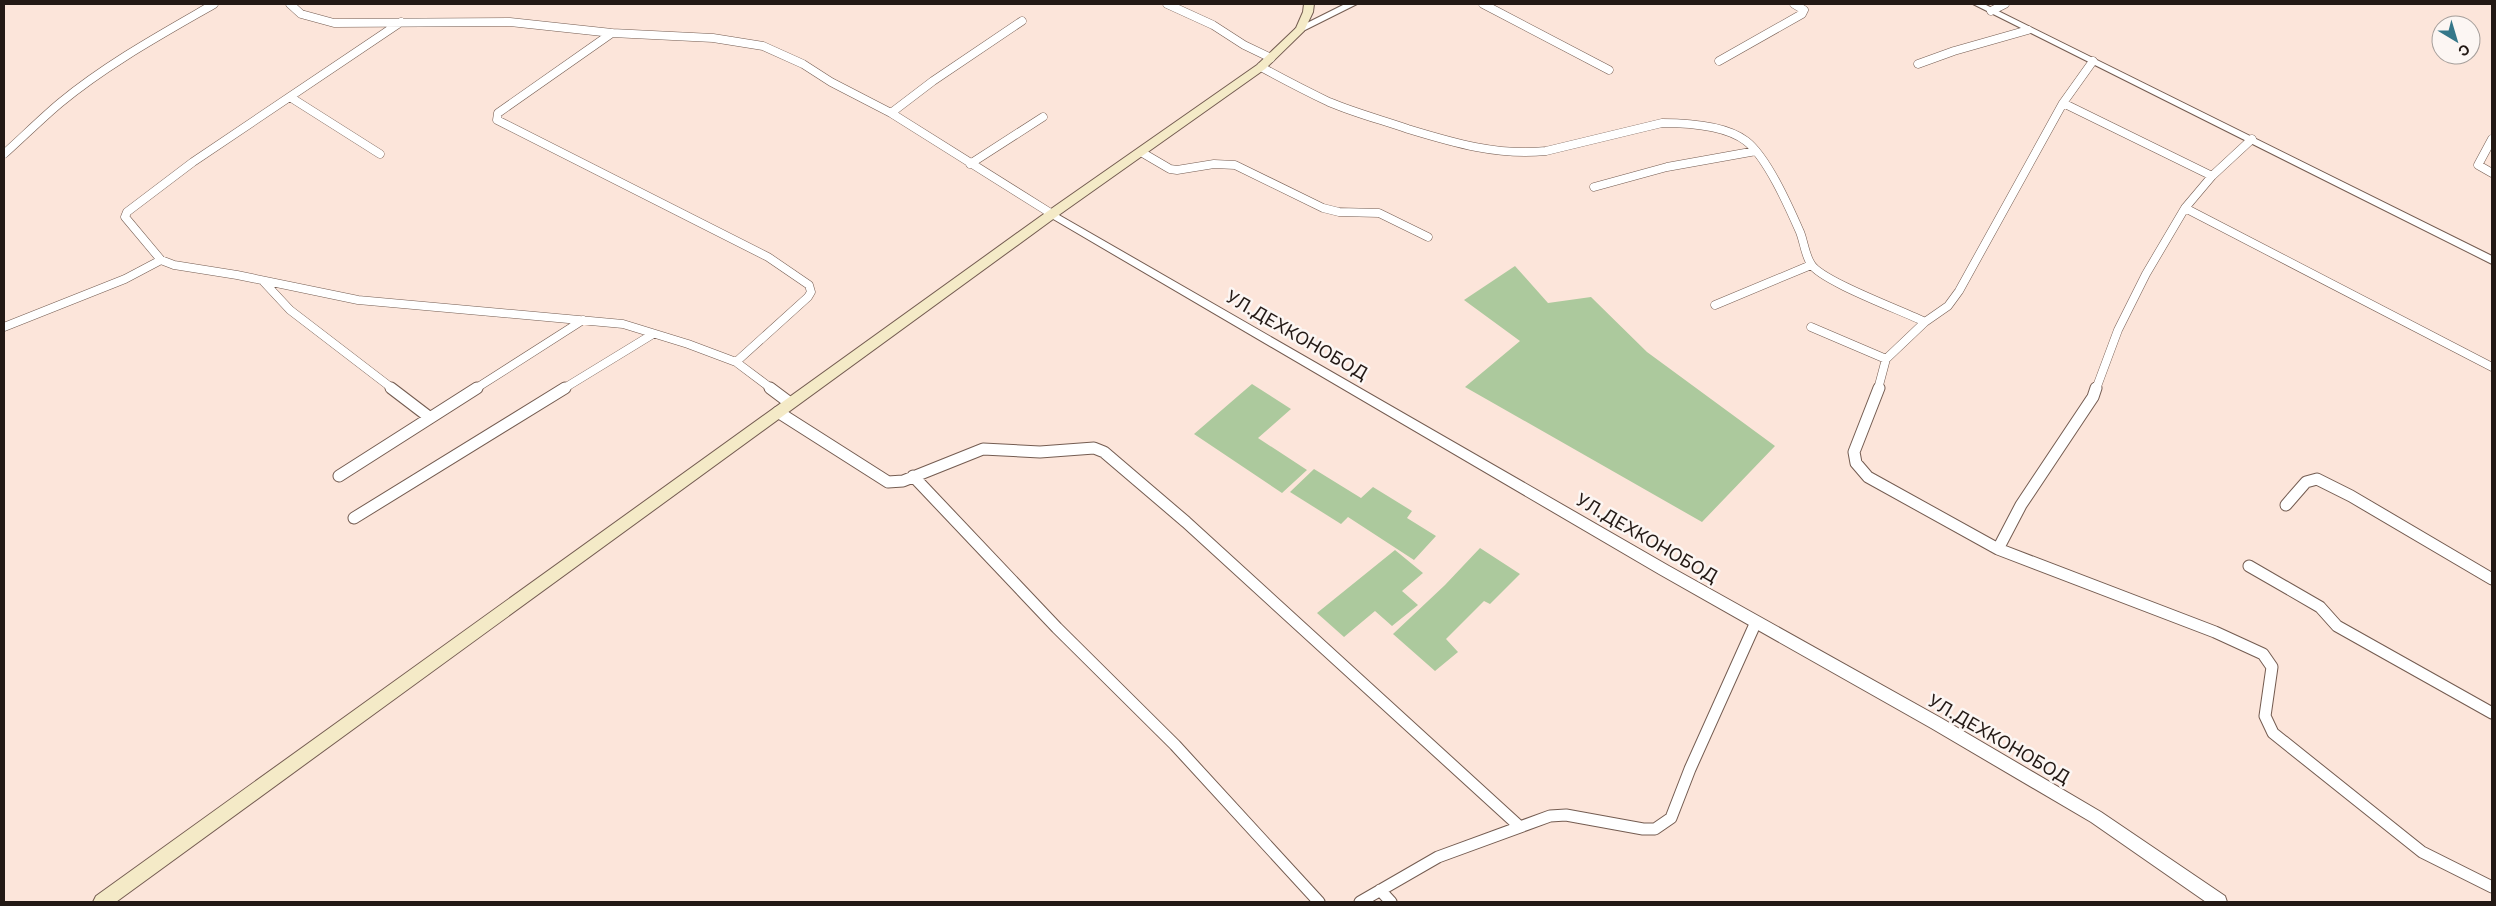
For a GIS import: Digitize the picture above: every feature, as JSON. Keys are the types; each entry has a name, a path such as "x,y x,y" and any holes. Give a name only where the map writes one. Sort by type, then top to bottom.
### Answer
{"main road":[{"path":"102,902 1052,214 1266,63 1300,30 1309,4"}],"street":[{"path":"4,154 79,89 161,34 214,4"},
{"path":"290,4 301,14 321,21 510,22 612,33 713,38 763,46 803,64 839,87 891,113 1052,214"},
{"path":"1167,4 1213,25 1244,45 1266,63 1319,97 1345,108 1435,138 1504,152 1529,154 1615,133 1673,123 1729,132 1746,141 1756,151 1786,201 1812,265 1835,283 1885,303 1925,322"},
{"path":"1300,30 1352,4"},
{"path":"1483,4 1609,70"},
{"path":"1719,61 1802,14 1804,10 1794,4"},
{"path":"1977,4 2252,139 2492,260"},
{"path":"1990,11 2005,4"},
{"path":"891,113 933,81 1022,21"},
{"path":"401,22 366,48 174,176 126,212 125,217 161,260 174,265 358,300 549,319 584,319 623,324 736,362 790,403"},
{"path":"1918,64 1954,51 2028,30"},
{"path":"612,33 498,113 497,120 768,257 809,285 811,292 808,297 736,362"},
{"path":"2093,61 2063,103 1948,306 1925,322 1886,359 1878,392 1854,452 1854,460 1876,482 1998,549 2215,632 2263,654 2272,667 2265,716 2274,733 2422,852 2492,887"},
{"path":"290,97 380,154"},
{"path":"2063,103 2212,176"},
{"path":"970,164 1043,117"},
{"path":"1998,549 2021,505 2093,397 2118,330 2146,274 2185,208 2212,176 2252,139"},
{"path":"2492,139 2478,162 2479,167 2492,173"},
{"path":"1594,186 1667,167 1756,151"},
{"path":"1140,152 1170,169 1177,170 1214,164 1235,165 1323,208 1339,212 1380,213 1428,237"},
{"path":"2185,208 2492,367"},
{"name":"УЛ.ДЕХКОНОБОД","path":"1052,214 2096,817 2219,902"},
{"path":"4,327 125,279 161,260"},
{"path":"1715,306 1812,265"},
{"path":"263,281 290,310 429,418"},
{"path":"339,476 584,319"},
{"path":"1811,327 1886,359"},
{"path":"354,518 653,334"},
{"path":"778,412 888,482 896,483 983,449 1040,452 1094,448 1104,452 1186,522 1519,826"},
{"path":"914,476 1057,628 1175,745 1319,902"},
{"path":"2286,505 2312,479 2325,482 2492,579"},
{"path":"2249,566 2320,607 2337,626 2492,713"},
{"path":"1360,902 1438,857 1550,816 1566,815 1642,828 1656,828 1665,824 1671,818 1690,769 1756,622"},
{"path":"1380,890 1392,902"}],"green space":[{"path":"1515,266 1548,303 1591,297 1647,352 1775,446 1702,522 1465,387 1520,341 1464,300"},
{"path":"1252,384 1291,409 1258,438 1307,470 1282,493 1194,434"},
{"path":"1314,469 1361,498 1373,487 1412,511 1407,518 1436,536 1414,560 1348,517 1341,524 1290,492"},
{"path":"1480,548 1520,574 1490,604 1484,601 1446,639 1458,652 1435,671 1393,634 1445,585"},
{"path":"1395,550 1423,573 1402,591 1418,605 1392,626 1375,611 1344,637 1317,613"}]}
